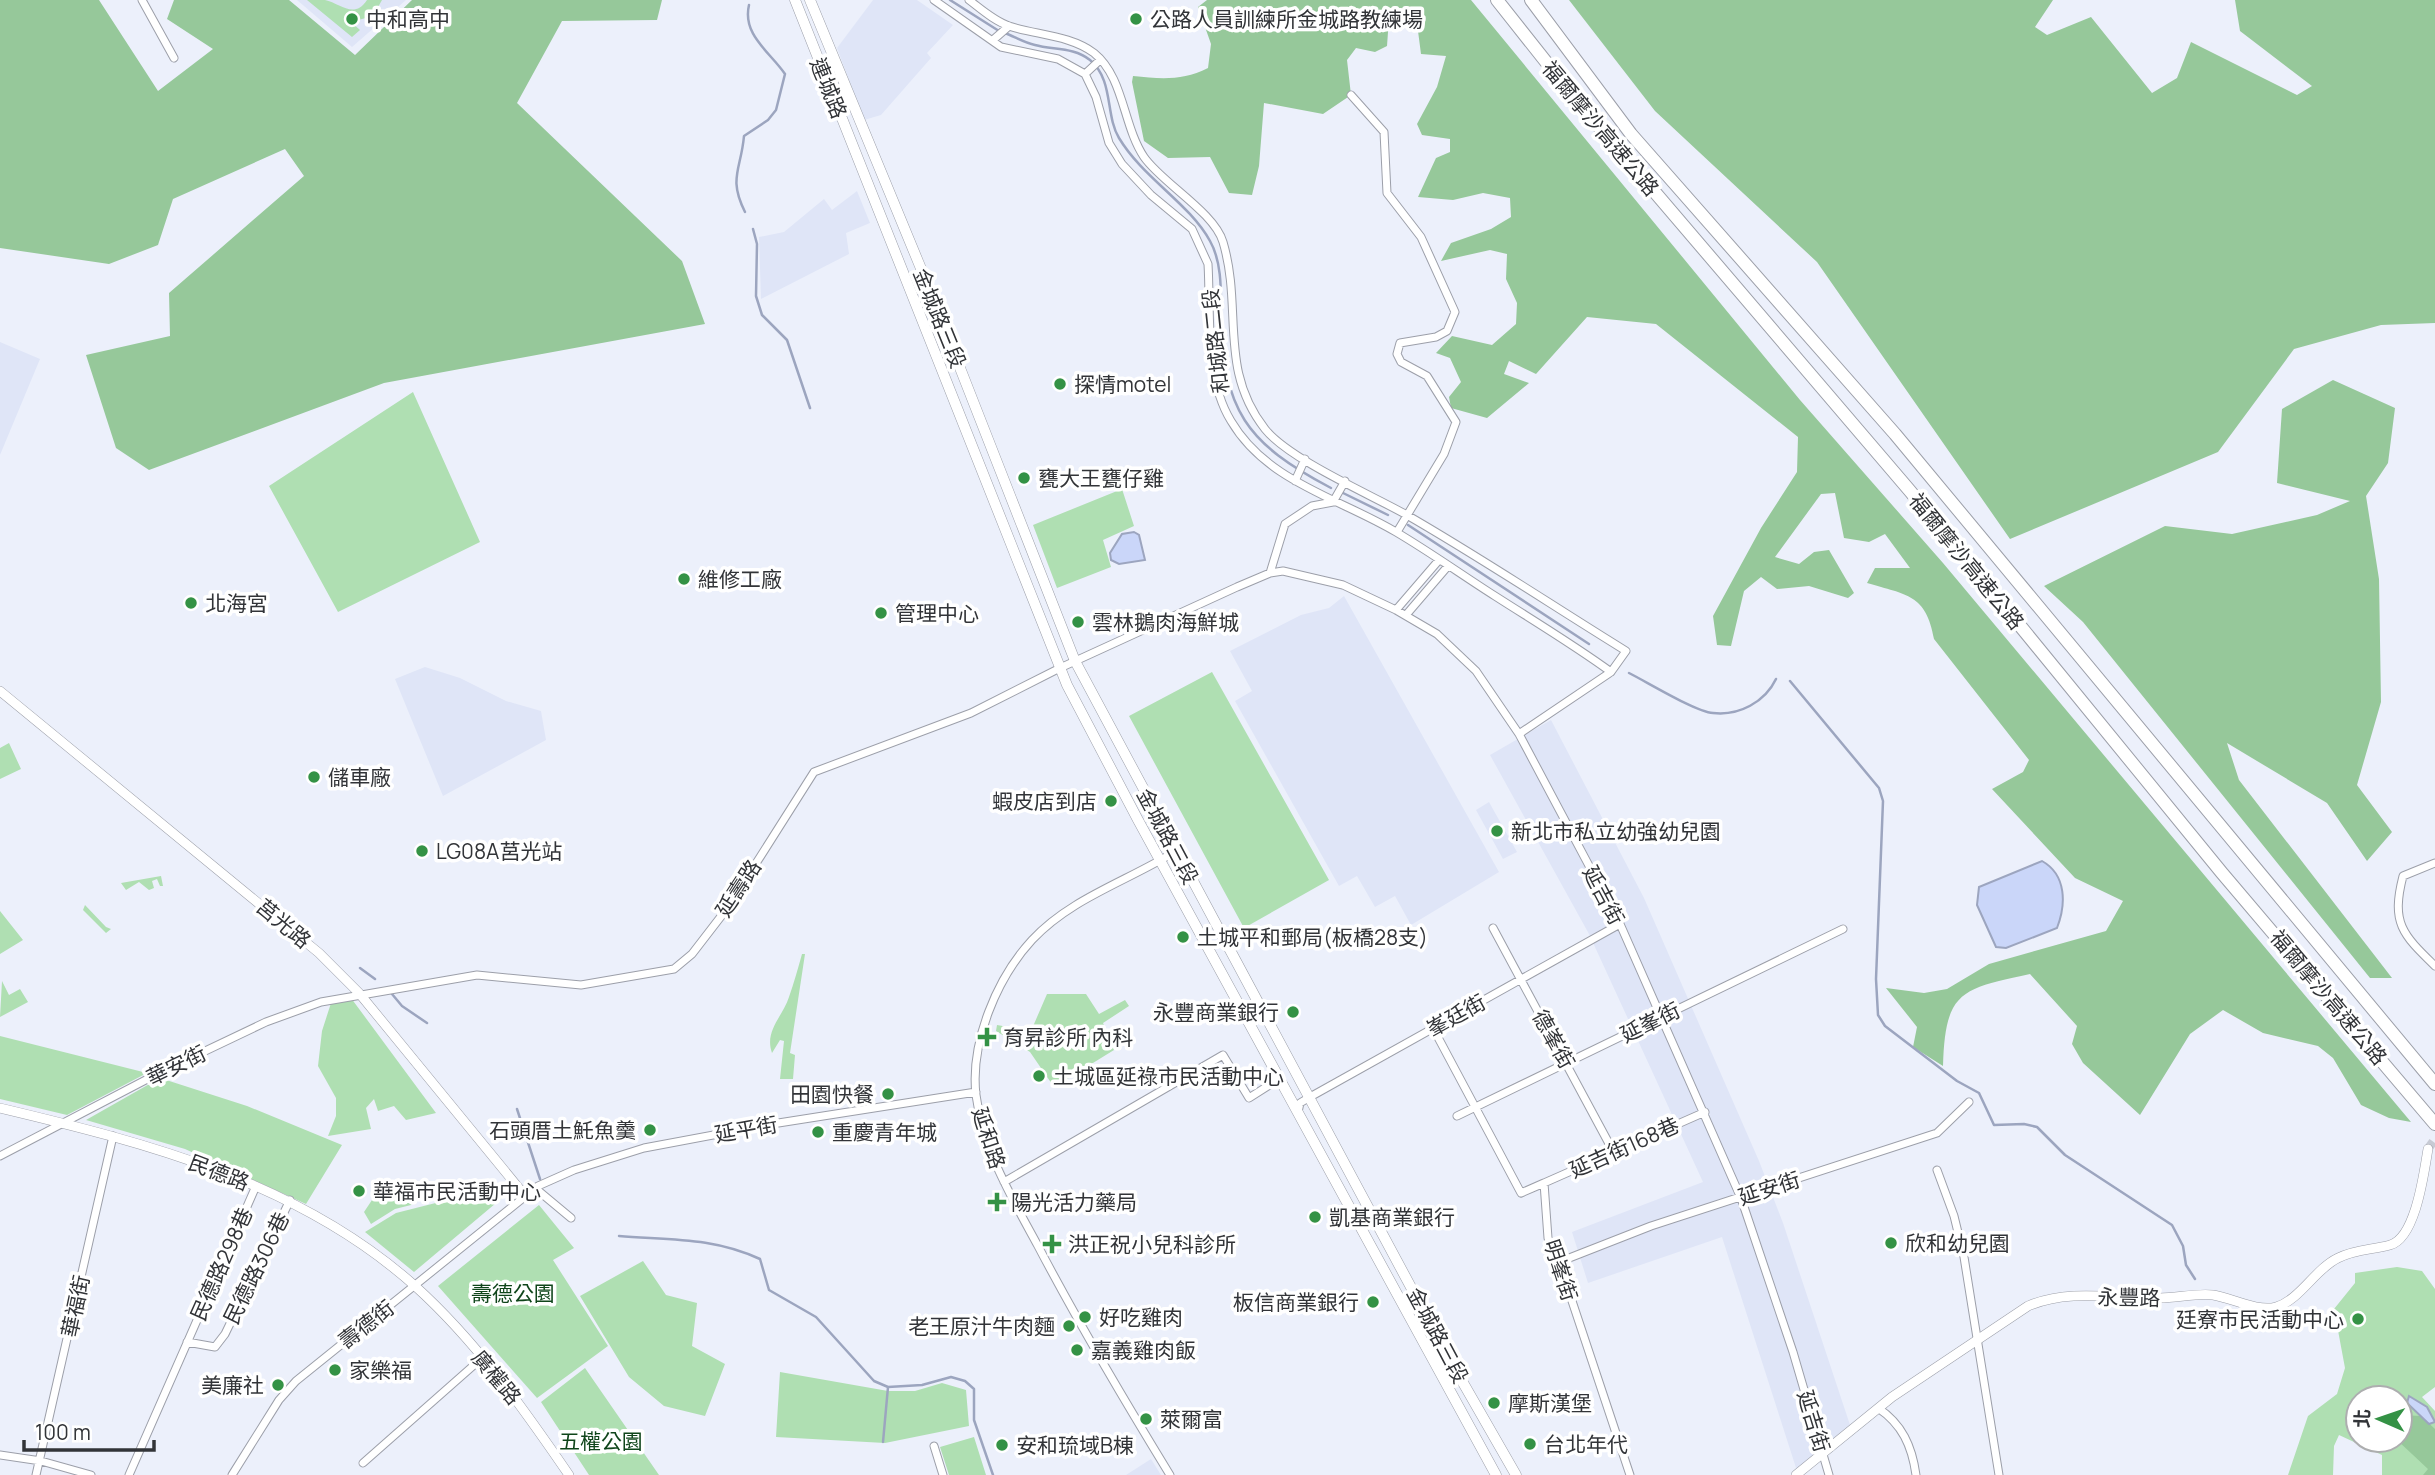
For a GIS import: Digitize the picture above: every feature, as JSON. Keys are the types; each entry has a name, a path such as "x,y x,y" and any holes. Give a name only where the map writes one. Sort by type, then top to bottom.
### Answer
{"highway":[{"name":"福爾摩沙高速公路","path":"1497,0 1594,121 1910,491 2213,862 2435,1124"},
{"name":"福爾摩沙高速公路","path":"1531,0 1631,134 1895,434 2435,1084"}],"main road":[{"name":"連城路","path":"794,0 864,175"},
{"name":"連城路","path":"810,0 880,170"},
{"name":"金城路三段","path":"880,170 1075,661 1450,1360 1516,1475"},
{"name":"金城路三段","path":"864,175 1060,667 1160,861 1493,1474"}],"street":[{"path":"142,0 174,58"},
{"path":"934,0 1013,51 1058,59 1085,74 1100,60"},
{"name":"和城路二段","path":"969,0 1009,26 1073,42 1110,70 1135,144 1147,161 1199,210 1222,238 1229,269 1239,383 1249,408 1268,433 1287,450 1407,515 1626,651 1611,672 1397,532 1295,481 1254,450 1231,422 1215,378 1208,264 1202,247 1192,229 1151,195 1122,164 1109,143 1096,97 1085,74"},
{"path":"993,40 1009,26"},
{"path":"1351,95 1384,132 1387,193 1421,237 1455,312 1447,331 1436,337 1400,343 1397,354 1401,362 1427,376 1456,422 1444,454 1397,532"},
{"path":"1295,481 1305,460"},
{"path":"1270,573 1285,524 1312,506 1333,502 1345,481"},
{"path":"1396,610 1439,560"},
{"path":"1406,615 1448,566"},
{"name":"延吉街","path":"1075,661 1270,573 1283,571 1343,585 1406,615 1442,638 1476,671 1520,734 1620,924 1662,1015 1741,1198 1793,1352 1829,1475"},
{"name":"延壽路","path":"359,993 477,975 580,985 674,969 692,954 729,906 814,772 971,713 1075,661"},
{"path":"1520,734 1611,672"},
{"name":"莒光路","path":"0,691 294,930 359,993 526,1198"},
{"name":"延和路","path":"1170,1475 1098,1357 1004,1182 985,1138 976,1092 979,1053 991,1009 1006,974 1023,950 1049,924 1077,903 1176,851"},
{"path":"2435,863 2403,876 2397,913 2405,937 2435,966"},
{"name":"峯廷街","path":"1298,1112 1300,1103 1310,1097 1620,924"},
{"name":"德峯街","path":"1493,928 1613,1151"},
{"name":"延峯街","path":"1457,1116 1843,929"},
{"name":"華安街","path":"0,1156 59,1122 266,1022 321,1002 359,993"},
{"path":"1433,1028 1521,1193 1544,1183"},
{"path":"1004,1182 1223,1055 1249,1098 1279,1079"},
{"name":"延平街","path":"526,1198 535,1188 598,1161 644,1148 772,1124 976,1092"},
{"name":"延安街","path":"1559,1262 1651,1226 1937,1133 1969,1102"},
{"name":"民德路","path":"0,1108 113,1136 221,1171 289,1200 347,1234 415,1286"},
{"name":"延吉街168巷","path":"1544,1183 1704,1112"},
{"name":"華福街","path":"36,1475 113,1136"},
{"name":"永豐路","path":"1796,1475 1878,1408 2028,1306 2066,1295 2159,1298 2209,1295 2261,1307 2282,1304 2330,1262 2355,1250 2393,1245 2401,1237 2415,1211 2428,1149"},
{"path":"1937,1170 1956,1227 1990,1407 1999,1475"},
{"name":"明峯街","path":"1544,1183 1548,1238 1559,1262 1630,1475"},
{"name":"民德路298巷","path":"129,1475 256,1186"},
{"path":"535,1188 571,1218"},
{"name":"壽德街","path":"232,1475 279,1400 296,1381 526,1198"},
{"name":"民德路306巷","path":"187,1342 215,1347 225,1334 289,1200"},
{"name":"廣權路","path":"415,1286 482,1358 530,1416 569,1475"},
{"path":"363,1462 482,1358"},
{"path":"1878,1408 1893,1418 1904,1434 1916,1475"},
{"path":"934,1446 943,1475"},
{"path":"0,1455 41,1461 91,1475"}],"shaded area":[{"name":"中和高中","path":"297,0 406,0 352,47"},
{"path":"873,0 917,0 953,25 927,53 931,58 881,115 864,120 837,48"},
{"path":"857,191 870,223 846,233 849,254 761,299 759,237 784,232 824,199 832,210"},
{"path":"0,342 40,359 0,455"},
{"path":"1344,596 1499,872 1411,925 1395,896 1375,907 1357,876 1339,886 1235,701 1252,691 1230,651 1301,615 1329,608"},
{"path":"425,667 460,678 506,701 541,711 546,740 443,796 395,679"},
{"path":"1551,720 1644,898 1759,1161 1783,1223 1851,1428 1797,1471 1722,1237 1588,1283 1572,1232 1703,1182 1589,934 1490,755"},
{"name":"新北市私立幼強幼兒園","path":"1489,802 1517,852 1503,859 1476,810"},
{"path":"1151,1459 1161,1475 1126,1475"}],"green space":[{"path":"0,0 99,0 158,91 213,49 167,19 174,0 289,0 355,55 412,0 662,0 657,20 562,21 517,103 682,261 705,324 384,383 149,470 116,448 86,355 170,336 169,293 304,176 285,149 173,199 158,245 109,264 0,248"},
{"path":"307,0 325,0 352,10 362,6 367,0 382,0 373,16 351,22 360,30 352,37"},
{"path":"1207,0 1471,0 1800,400 1943,563 2411,1122 2389,1118 2361,1105 2333,1058 2318,1046 2263,1033 2223,1010 2190,1034 2140,1115 2083,1063 2072,1044 2077,1026 2030,974 1988,984 1962,997 1953,1007 1948,1022 1943,1066 1913,1047 1917,1027 1886,988 1924,993 1947,989 1989,964 2106,931 2123,901 2075,878 1992,789 2023,772 2029,760 1934,639 1926,613 1920,605 1904,594 1867,583 1875,568 1910,568 1885,534 1869,542 1844,538 1835,493 1821,494 1775,557 1799,564 1814,552 1829,550 1854,593 1848,598 1809,586 1777,589 1761,577 1744,591 1731,646 1717,645 1713,616 1761,528 1797,472 1798,437 1656,324 1587,317 1536,374 1509,361 1504,374 1529,383 1487,418 1451,408 1449,397 1461,382 1450,358 1436,353 1452,336 1492,345 1516,324 1517,303 1506,279 1507,254 1490,250 1441,261 1451,243 1491,229 1511,217 1510,198 1483,193 1453,200 1418,197 1436,158 1450,152 1450,139 1422,135 1417,124 1437,87 1446,56 1421,54 1418,31 1394,10 1389,18 1387,46 1375,52 1356,48 1347,60 1351,95 1323,114 1264,103 1259,166 1252,195 1229,193 1210,157 1168,158 1144,141 1132,82 1133,76 1171,78 1208,68 1211,44 1198,7"},
{"path":"1569,0 2053,0 2035,27 2047,35 2091,17 2152,93 2177,78 2191,42 2297,95 2312,86 2240,31 2235,0 2435,0 2435,323 2381,325 2294,349 2218,452 2010,539 1817,262 1655,111"},
{"path":"2333,380 2395,408 2388,463 2366,496 2379,579 2381,702 2357,785 2392,832 2367,861 2327,803 2227,743 2239,780 2392,978 2370,978 2083,622 2044,586 2165,526 2232,534 2317,515 2350,501 2277,483 2282,409"},
{"path":"413,392 480,542 338,612 269,486"},
{"path":"1122,489 1134,526 1103,540 1111,567 1057,588 1033,525"},
{"path":"1212,672 1329,880 1244,928 1129,716"},
{"path":"9,743 21,769 0,779 0,748"},
{"path":"161,876 163,886 160,886 157,879 152,881 154,888 149,890 139,882 126,890 121,883"},
{"path":"85,905 111,929 106,933 83,910"},
{"path":"0,911 23,940 0,954"},
{"path":"802,954 805,954 790,1053 795,1055 793,1079 780,1079 784,1041 780,1040 772,1053 770,1038 789,997"},
{"path":"2,981 9,995 20,989 28,1002 0,1017"},
{"path":"1047,994 1086,994 1099,1014 1125,1000 1129,1006 1103,1023 1114,1050 1054,1087 1030,1052 996,1031 997,1025 1031,1031"},
{"path":"351,998 436,1113 406,1120 394,1106 378,1111 374,1099 366,1108 371,1129 328,1136 336,1116 336,1098 318,1066 322,1031 331,1003"},
{"path":"0,1036 147,1073 67,1115 0,1099"},
{"path":"160,1078 247,1106 342,1145 306,1204 185,1149 86,1120"},
{"path":"386,1179 415,1197 411,1205 395,1209 371,1224 364,1212"},
{"name":"壽德公園","path":"495,1188 502,1198 414,1272 365,1232 396,1213"},
{"name":"壽德公園","path":"539,1205 574,1248 553,1260 608,1346 537,1398 438,1286"},
{"path":"643,1261 666,1295 697,1303 692,1346 725,1364 705,1416 664,1406 629,1377 580,1296"},
{"path":"2397,1267 2422,1271 2435,1289 2435,1387 2422,1397 2435,1411 2435,1475 2382,1475 2380,1454 2414,1454 2414,1384 2344,1384 2344,1437 2339,1435 2334,1446 2333,1475 2288,1475 2308,1416 2337,1394 2345,1368 2334,1309 2355,1283 2355,1273"},
{"name":"五權公園","path":"585,1368 659,1475 589,1475 541,1402"},
{"path":"780,1372 888,1391 915,1391 942,1383 966,1390 969,1426 885,1443 776,1437"},
{"path":"2414,1416 2421,1416 2435,1429 2435,1475 2423,1475 2428,1469 2412,1454"},
{"path":"974,1437 986,1475 949,1475 940,1447"}],"water":[{"path":"1134,532 1139,535 1145,560 1119,564 1111,560 1110,553 1122,534"},
{"path":"2042,861 2056,874 2060,882 2063,900 2057,928 2006,948 1996,947 1977,905 1979,887"},
{"path":"2414,1399 2427,1407 2435,1422 2429,1424 2414,1410"}],"waterway":[{"path":"950,0 999,31"},
{"path":"745,212 736,182 744,136 768,120 776,110 785,74 753,34 748,16 749,5"},
{"path":"1005,33 1031,44 1077,53 1098,68 1103,77 1119,138 1140,166 1190,214 1214,249 1220,277 1227,376 1234,400 1245,421 1259,439 1278,455 1331,488"},
{"path":"753,229 757,244 756,296 762,315 787,340 810,408"},
{"path":"1341,492 1388,515"},
{"path":"1408,525 1589,644"},
{"path":"1629,673 1684,702 1713,713 1732,712 1750,706 1765,694 1776,679"},
{"path":"1790,681 1879,788 1883,801 1876,979 1878,1015 1885,1026 1957,1081 1979,1093 1994,1125 2024,1124 2037,1127 2065,1155 2172,1225 2183,1246 2186,1265 2195,1279"},
{"path":"360,968 375,979"},
{"path":"392,994 402,1006 427,1023"},
{"path":"517,1109 540,1179"},
{"path":"619,1236 708,1243 760,1259 769,1290 816,1317 874,1381 888,1387 922,1385 951,1377 965,1381 974,1389 974,1420 993,1475"},
{"path":"883,1442 888,1387"}],"tunnel":[{"path":"2428,1149 2435,1139"}],"place":[{"name":"中和高中","path":"352,19"},
{"name":"公路人員訓練所金城路教練場","path":"1136,19"},
{"name":"探情motel","path":"1060,384"},
{"name":"甕大王甕仔雞","path":"1024,478"},
{"name":"維修工廠","path":"684,579"},
{"name":"北海宮","path":"191,603"},
{"name":"管理中心","path":"881,613"},
{"name":"雲林鵝肉海鮮城","path":"1078,622"},
{"name":"儲車廠","path":"314,777"},
{"name":"蝦皮店到店","path":"1111,801"},
{"name":"新北市私立幼強幼兒園","path":"1497,831"},
{"name":"LG08A莒光站","path":"422,851"},
{"name":"土城平和郵局(板橋28支)","path":"1183,937"},
{"name":"永豐商業銀行","path":"1293,1012"},
{"name":"育昇診所 內科","path":"987,1037"},
{"name":"土城區延祿市民活動中心","path":"1039,1076"},
{"name":"田園快餐","path":"888,1094"},
{"name":"石頭厝土魠魚羹","path":"650,1130"},
{"name":"重慶青年城","path":"818,1132"},
{"name":"華福市民活動中心","path":"359,1191"},
{"name":"陽光活力藥局","path":"997,1202"},
{"name":"凱基商業銀行","path":"1315,1217"},
{"name":"欣和幼兒園","path":"1891,1243"},
{"name":"洪正祝小兒科診所","path":"1052,1244"},
{"name":"板信商業銀行","path":"1373,1302"},
{"name":"好吃雞肉","path":"1085,1317"},
{"name":"廷寮市民活動中心","path":"2358,1319"},
{"name":"老王原汁牛肉麵","path":"1069,1326"},
{"name":"嘉義雞肉飯","path":"1077,1350"},
{"name":"家樂福","path":"335,1370"},
{"name":"美廉社","path":"278,1385"},
{"name":"摩斯漢堡","path":"1494,1403"},
{"name":"萊爾富","path":"1146,1419"},
{"name":"台北年代","path":"1530,1444"},
{"name":"安和琉域B棟","path":"1002,1445"}]}
